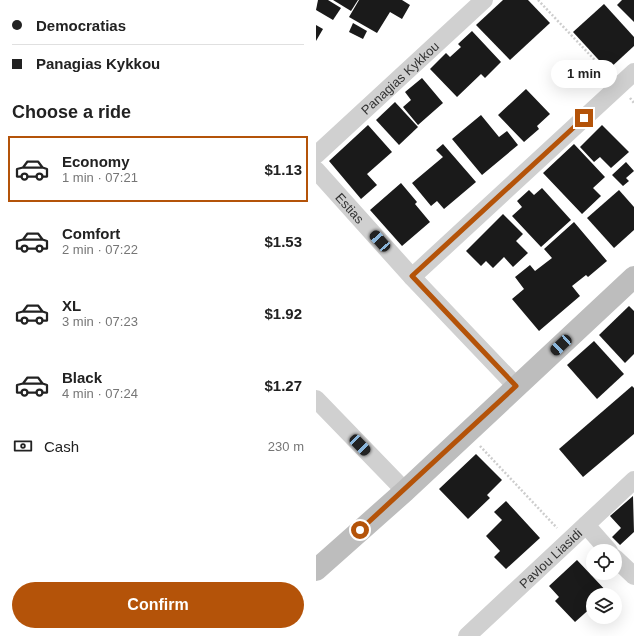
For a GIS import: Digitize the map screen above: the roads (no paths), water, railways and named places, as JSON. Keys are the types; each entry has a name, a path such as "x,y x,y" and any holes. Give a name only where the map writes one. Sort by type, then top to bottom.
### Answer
{"street":[{"name":"Panagias Kykkou","path":"316,155 484,0"},
{"path":"412,276 634,72"},
{"name":"Estias","path":"316,170 412,276 516,386"},
{"path":"316,570 405,491 634,277"},
{"path":"316,399 405,491"},
{"name":"Pavlou Liasidi","path":"467,636 634,480"},
{"path":"586,525 603,544"},
{"path":"622,565 634,576"}]}
